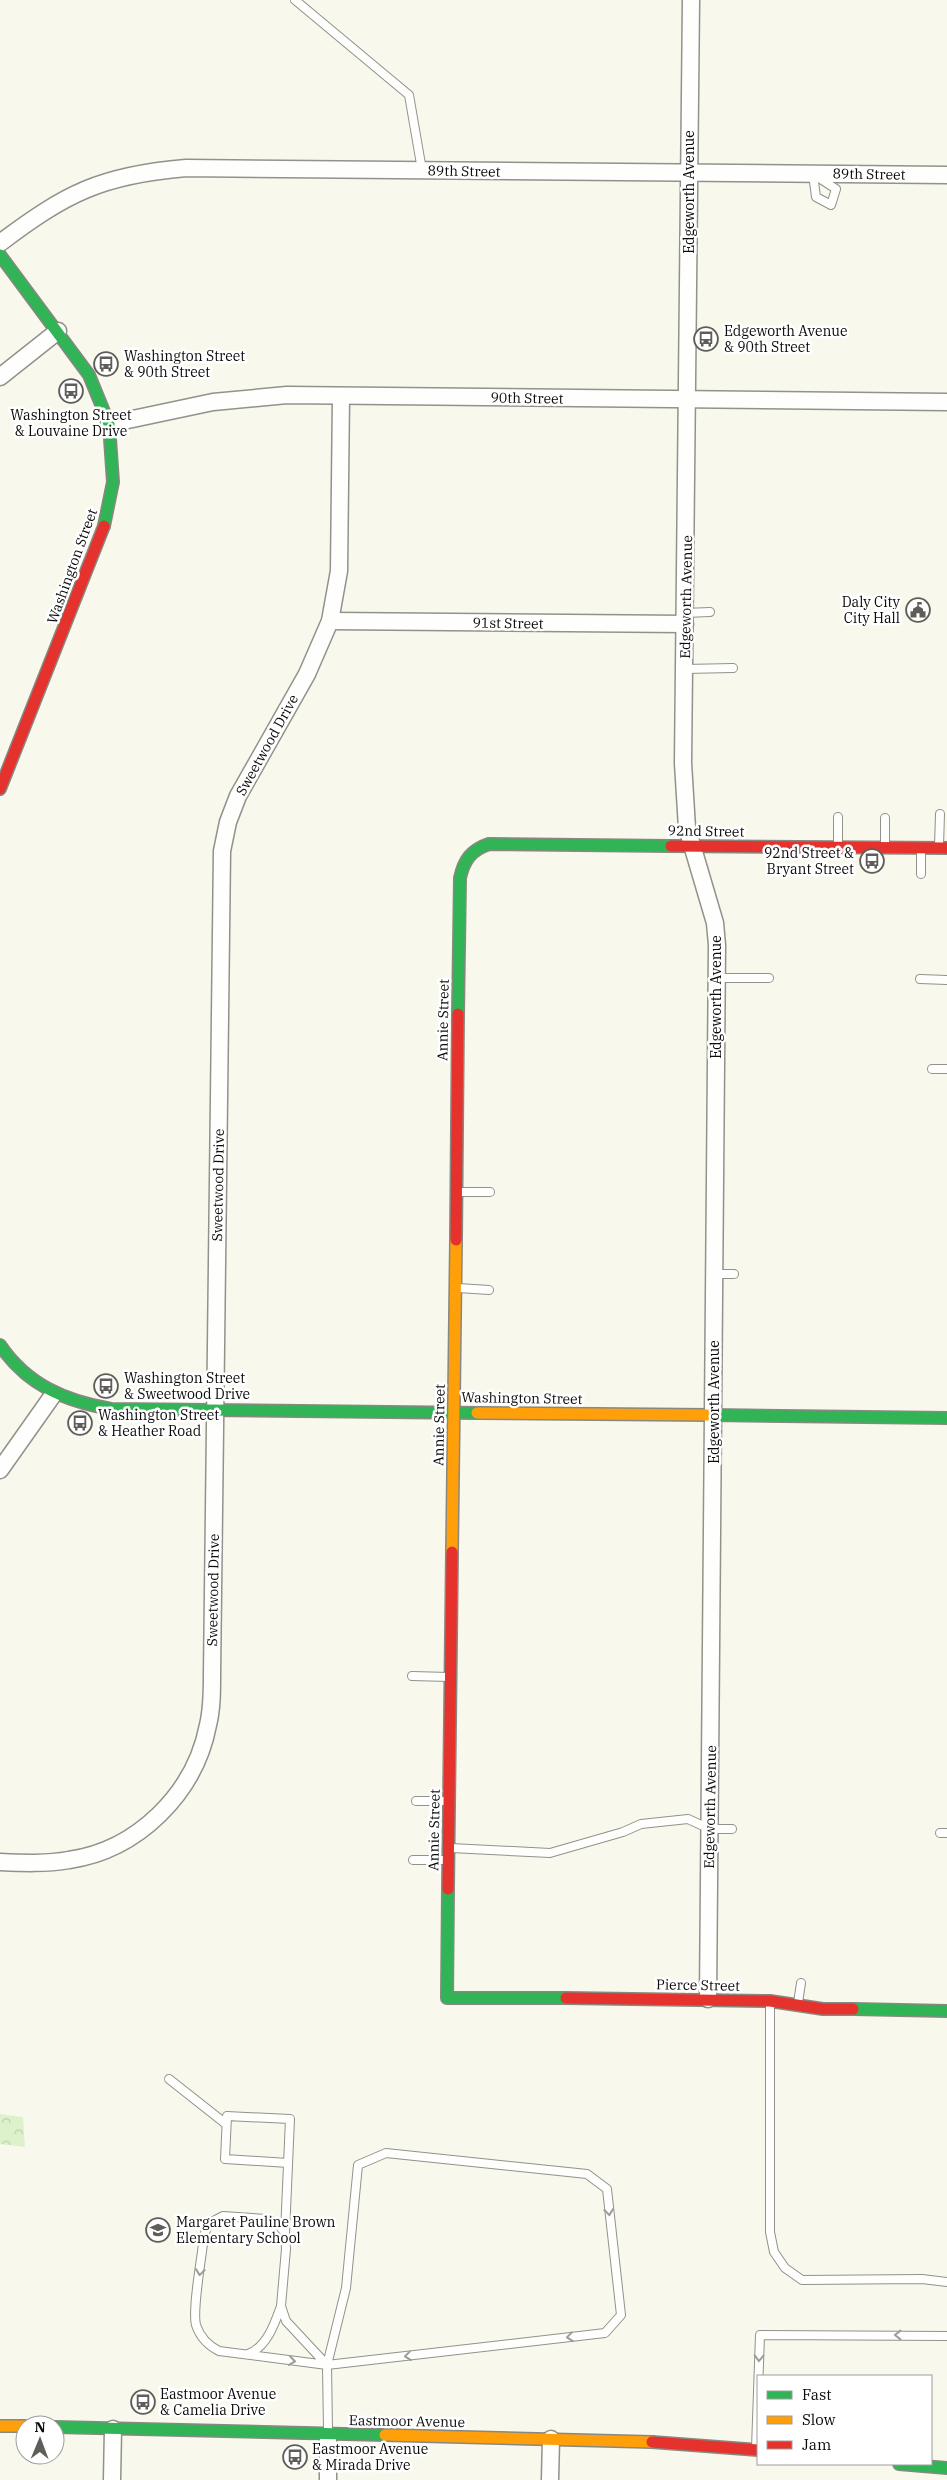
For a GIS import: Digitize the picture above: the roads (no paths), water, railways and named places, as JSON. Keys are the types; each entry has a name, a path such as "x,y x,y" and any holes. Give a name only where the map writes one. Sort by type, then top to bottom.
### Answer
{"street":[{"name":"Edgeworth Avenue","path":"691,0 689,399 684,788 690,846 715,923 718,945 708,1999"},
{"name":"89th Street","path":"0,243 36,216 71,195 108,180 144,172 186,168 947,175"},
{"name":"Washington Street","path":"0,255 89,375 109,424 113,482 102,535 0,789"},
{"path":"0,377 58,331"},
{"name":"90th Street","path":"109,424 213,402 249,397 341,396 947,402"},
{"name":"Sweetwood Drive","path":"0,1862 70,1860 95,1854 120,1844 144,1829 162,1812 191,1773 202,1749 208,1725 211,1701 216,1411 222,851 228,822 238,796 307,674 330,621 339,571 341,396"},
{"name":"91st Street","path":"330,621 685,619"},
{"name":"92nd Street","path":"468,854 477,847 490,844 943,848"},
{"name":"Annie Street","path":"447,1998 460,878 468,854"},
{"name":"Washington Street","path":"0,1345 18,1368 53,1395 72,1402 110,1409 947,1418"},
{"path":"0,1470 53,1395"},
{"name":"Pierce Street","path":"447,1998 708,1999 770,2001 823,2009 947,2011"},
{"path":"0,2426 15,2426"},
{"name":"Eastmoor Avenue","path":"65,2427 621,2440 757,2449"},
{"path":"112,2480 113,2429"},
{"path":"328,2434 328,2480"},
{"path":"550,2480 551,2439"},
{"path":"911,2465 947,2468"}],"lane":[{"path":"295,0 409,95 422,170"},
{"path":"685,619 710,612"},
{"path":"685,670 733,668"},
{"path":"940,814 943,848"},
{"path":"838,817 838,847"},
{"path":"885,818 885,847"},
{"path":"920,847 921,874"},
{"path":"717,978 769,978"},
{"path":"920,979 947,980"},
{"path":"932,1069 947,1069"},
{"path":"456,1192 490,1192"},
{"path":"715,1274 734,1274"},
{"path":"456,1288 489,1290"},
{"path":"412,1676 451,1677"},
{"path":"416,1801 449,1801"},
{"path":"449,1848 550,1853 623,1832 641,1824 688,1819 710,1829 732,1829"},
{"path":"414,1860 449,1860"},
{"path":"798,2006 801,1983"},
{"path":"770,2001 770,2232 774,2252 785,2268 802,2280 922,2279 947,2282"},
{"path":"169,2079 226,2124"},
{"path":"246,2354 255,2351 261,2345 276,2322 281,2306 286,2249 290,2119 227,2116 225,2158 288,2163"},
{"path":"285,2233 277,2223 266,2219 223,2216 208,2224 204,2236 195,2319 201,2335 212,2348 327,2365 605,2333 621,2315 607,2189 587,2174 386,2153 358,2165 346,2288 327,2365 328,2434"},
{"path":"281,2306 286,2321 327,2365"},
{"path":"759,2375 760,2335 947,2336"}],"place":[{"name":"Edgeworth Avenue & 90th Street","path":"706,339"},
{"name":"Washington Street & 90th Street","path":"106,364"},
{"name":"Washington Street & Louvaine Drive","path":"71,391"},
{"name":"Daly City City Hall","path":"918,610"},
{"name":"92nd Street & Bryant Street","path":"872,861"},
{"name":"Washington Street & Sweetwood Drive","path":"106,1386"},
{"name":"Washington Street & Heather Road","path":"80,1423"},
{"name":"Margaret Pauline Brown Elementary School","path":"158,2230"},
{"name":"Eastmoor Avenue & Camelia Drive","path":"143,2402"},
{"name":"Eastmoor Avenue & Mirada Drive","path":"295,2457"}]}
